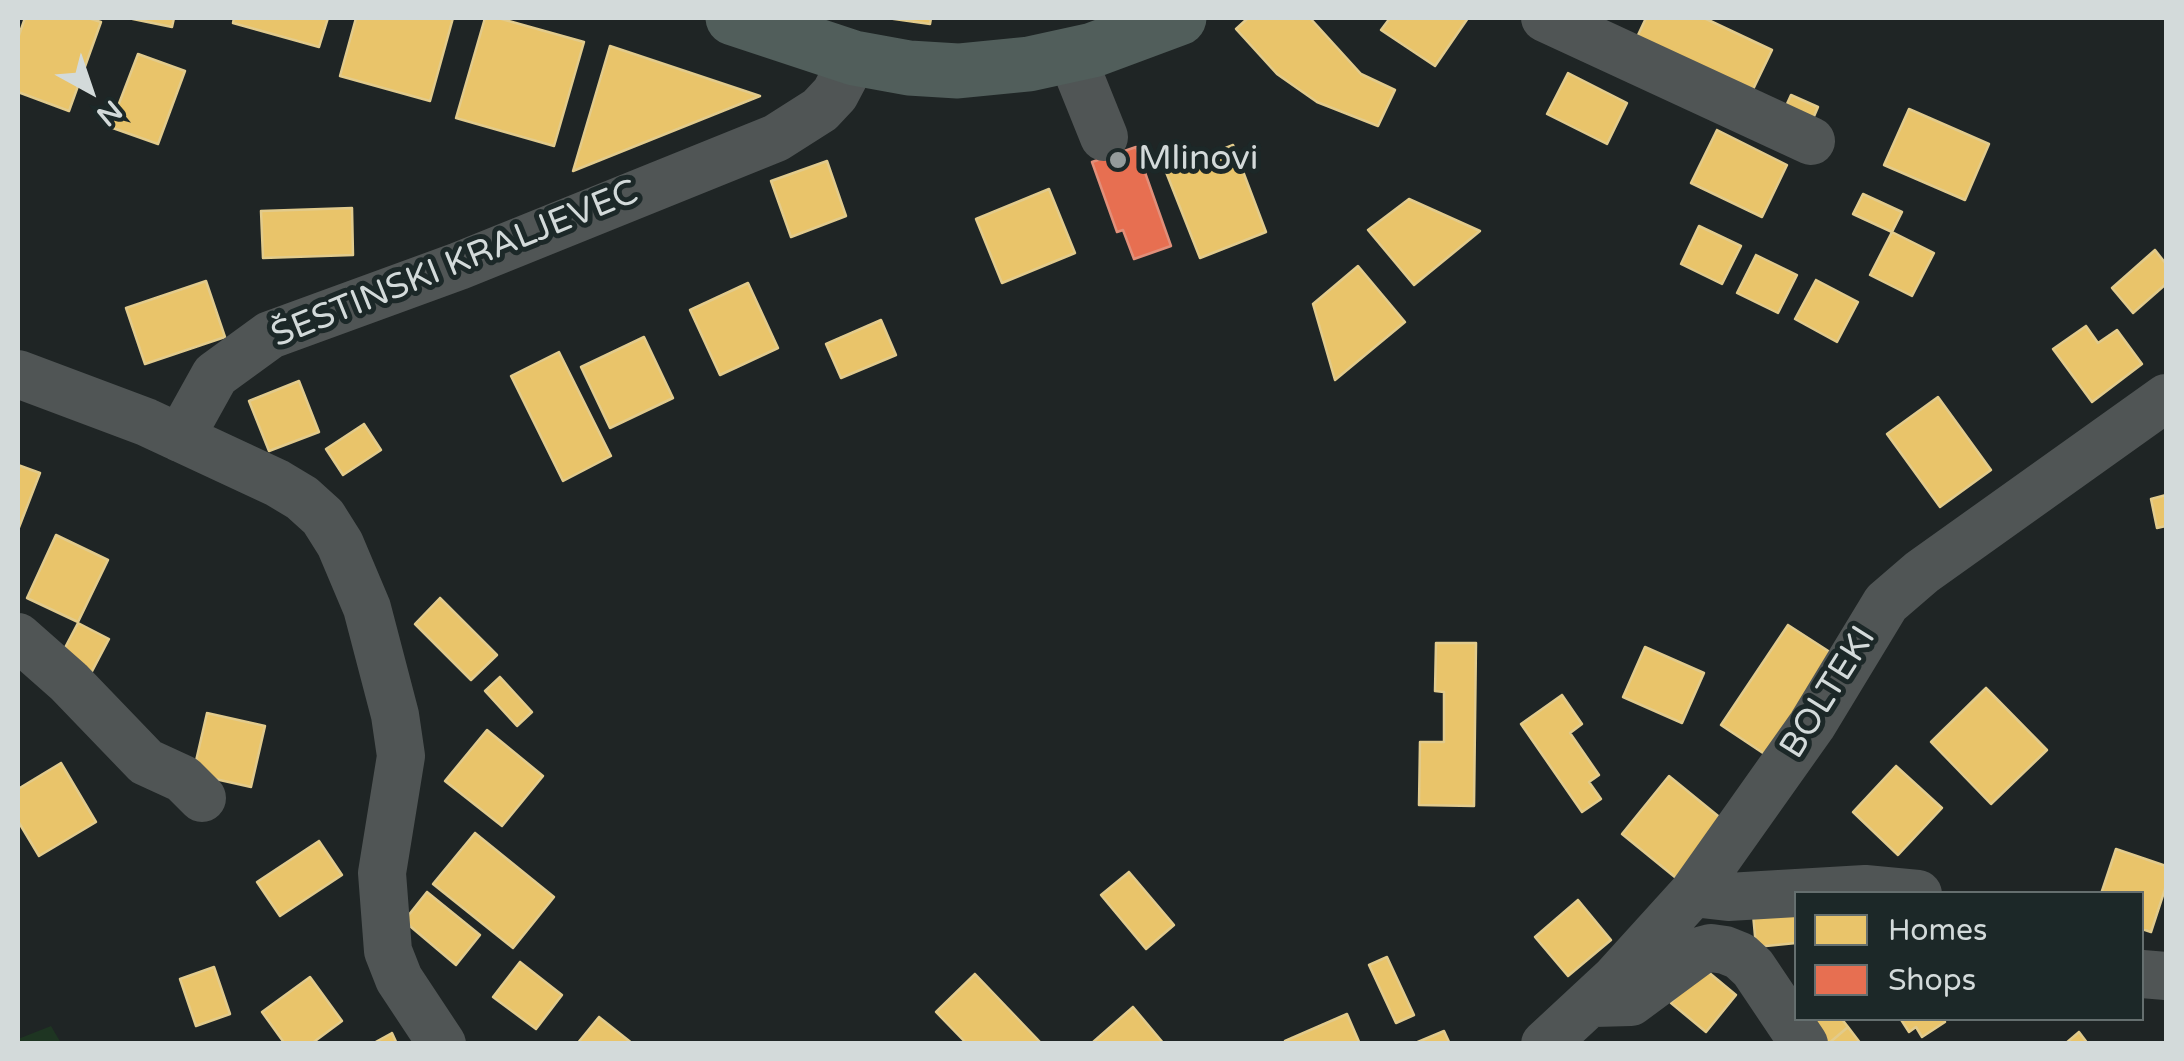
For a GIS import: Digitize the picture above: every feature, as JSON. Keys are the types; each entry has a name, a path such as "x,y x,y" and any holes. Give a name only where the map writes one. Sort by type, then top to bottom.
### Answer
{"main road":[{"path":"733,18 854,58 909,68 958,70 1029,64 1093,50 1179,18"}],"street":[{"path":"1545,18 1811,140"},
{"path":"1071,55 1104,137"},
{"name":"ŠESTINSKI KRALJEVEC","path":"180,438 215,375 270,335 459,266 776,138 820,110 835,94 854,58"},
{"path":"18,374 124,412 180,438 302,498 323,517 354,574 382,657 401,756 382,873 388,951 399,979 442,1044"},
{"name":"BOLTEKI","path":"1545,1044 1644,949 1693,892 1812,725 1886,603 1922,572 2166,398"},
{"path":"18,636 55,668 146,762 182,779 202,798"},
{"path":"1845,891 1878,891"},
{"path":"1693,892 1728,897 1794,894"},
{"path":"1590,1002 1631,1002 1700,951 1725,950 1740,956 1753,968 1804,1044"}],"green space":[{"path":"51,1026 61,1043 18,1043 18,1039"}],"building: Homes":[{"path":"25,18 88,18 101,22 69,111 18,92 18,38"},
{"path":"128,18 174,18 172,27"},
{"path":"234,18 328,18 319,47 233,23"},
{"path":"356,18 453,18 430,101 340,76"},
{"path":"485,18 498,18 584,42 554,146 456,118"},
{"path":"887,18 931,18 930,24"},
{"path":"1248,18 1310,18 1361,74 1395,90 1378,126 1317,102 1277,74 1236,29"},
{"path":"1390,18 1468,18 1435,66 1381,30"},
{"path":"1646,18 1704,18 1772,50 1746,104 1631,50"},
{"path":"610,46 760,96 573,171"},
{"path":"138,54 185,71 158,144 110,127"},
{"path":"1568,73 1627,103 1607,144 1547,114"},
{"path":"1791,95 1818,107 1809,128 1782,115"},
{"path":"1909,109 1989,144 1965,200 1884,165"},
{"path":"1717,130 1787,165 1762,217 1691,183"},
{"path":"1233,145 1266,232 1200,258 1166,172"},
{"path":"827,161 846,216 791,237 771,181"},
{"path":"1049,189 1075,253 1002,283 976,219"},
{"path":"1863,194 1902,212 1892,232 1853,214"},
{"path":"1409,199 1480,231 1414,285 1368,230"},
{"path":"352,208 353,255 263,258 261,211"},
{"path":"1699,226 1741,246 1722,284 1681,264"},
{"path":"1892,232 1934,253 1912,296 1870,275"},
{"path":"2155,250 2166,264 2166,284 2133,313 2112,288"},
{"path":"1756,255 1797,275 1778,313 1737,293"},
{"path":"1358,266 1405,322 1335,380 1313,304"},
{"path":"1816,280 1858,302 1837,342 1795,319"},
{"path":"206,281 225,337 145,364 126,308"},
{"path":"748,283 778,348 720,375 690,310"},
{"path":"881,320 896,355 841,378 826,344"},
{"path":"2086,326 2098,343 2117,330 2142,364 2092,402 2053,349"},
{"path":"644,337 673,398 610,428 581,367"},
{"path":"559,352 611,456 563,481 511,376"},
{"path":"299,381 319,432 269,451 249,401"},
{"path":"1938,397 1991,470 1940,507 1887,434"},
{"path":"364,424 381,450 343,475 326,449"},
{"path":"18,465 40,473 18,530"},
{"path":"2166,495 2166,526 2157,528 2151,499"},
{"path":"56,535 108,560 78,622 27,598"},
{"path":"440,598 497,655 471,680 415,624"},
{"path":"78,623 109,639 89,677 58,661"},
{"path":"1788,625 1836,656 1769,757 1721,725"},
{"path":"1436,643 1476,643 1474,806 1419,805 1420,742 1444,742 1444,692 1435,691"},
{"path":"1645,647 1704,673 1682,723 1623,697"},
{"path":"500,677 532,712 517,726 485,691"},
{"path":"1986,688 2047,750 1991,804 1931,742"},
{"path":"1562,695 1582,724 1570,733 1599,775 1589,782 1601,799 1582,812 1521,724"},
{"path":"207,713 265,726 251,787 193,774"},
{"path":"487,730 543,776 502,826 445,781"},
{"path":"61,763 96,822 39,856 18,821 18,789"},
{"path":"1896,766 1942,808 1898,855 1853,812"},
{"path":"1669,776 1723,820 1676,878 1622,834"},
{"path":"475,833 554,897 513,948 433,884"},
{"path":"319,841 342,875 280,916 257,882"},
{"path":"2116,849 2166,866 2166,886 2151,932 2144,930 2144,891 2102,891"},
{"path":"1129,872 1174,925 1146,949 1101,895"},
{"path":"427,892 480,935 456,965 404,921"},
{"path":"1578,900 1611,940 1568,976 1535,937"},
{"path":"1794,910 1794,943 1756,947 1753,914"},
{"path":"1387,957 1414,1015 1396,1023 1369,965"},
{"path":"520,962 562,995 536,1029 493,997"},
{"path":"1701,966 1736,995 1706,1032 1671,1003"},
{"path":"214,967 230,1014 196,1026 180,979"},
{"path":"975,974 1038,1044 967,1044 936,1012"},
{"path":"310,977 342,1021 311,1044 285,1044 262,1012"},
{"path":"1133,1007 1164,1044 1092,1044 1092,1043"},
{"path":"1347,1014 1360,1044 1286,1044 1285,1041"},
{"path":"599,1017 633,1044 577,1044"},
{"path":"1813,1021 1843,1021 1848,1027 1828,1044 1809,1044"},
{"path":"1902,1021 1945,1021 1922,1037 1916,1027 1909,1032"},
{"path":"1848,1027 1861,1044 1828,1044"},
{"path":"1444,1031 1450,1044 1413,1044"},
{"path":"2079,1032 2088,1044 2065,1044"},
{"path":"392,1033 397,1044 372,1044"}],"building: Shops":[{"path":"1136,147 1171,246 1134,259 1123,230 1117,232 1092,162"}],"place":[{"name":"Mlinovi","path":"1118,160"}]}
